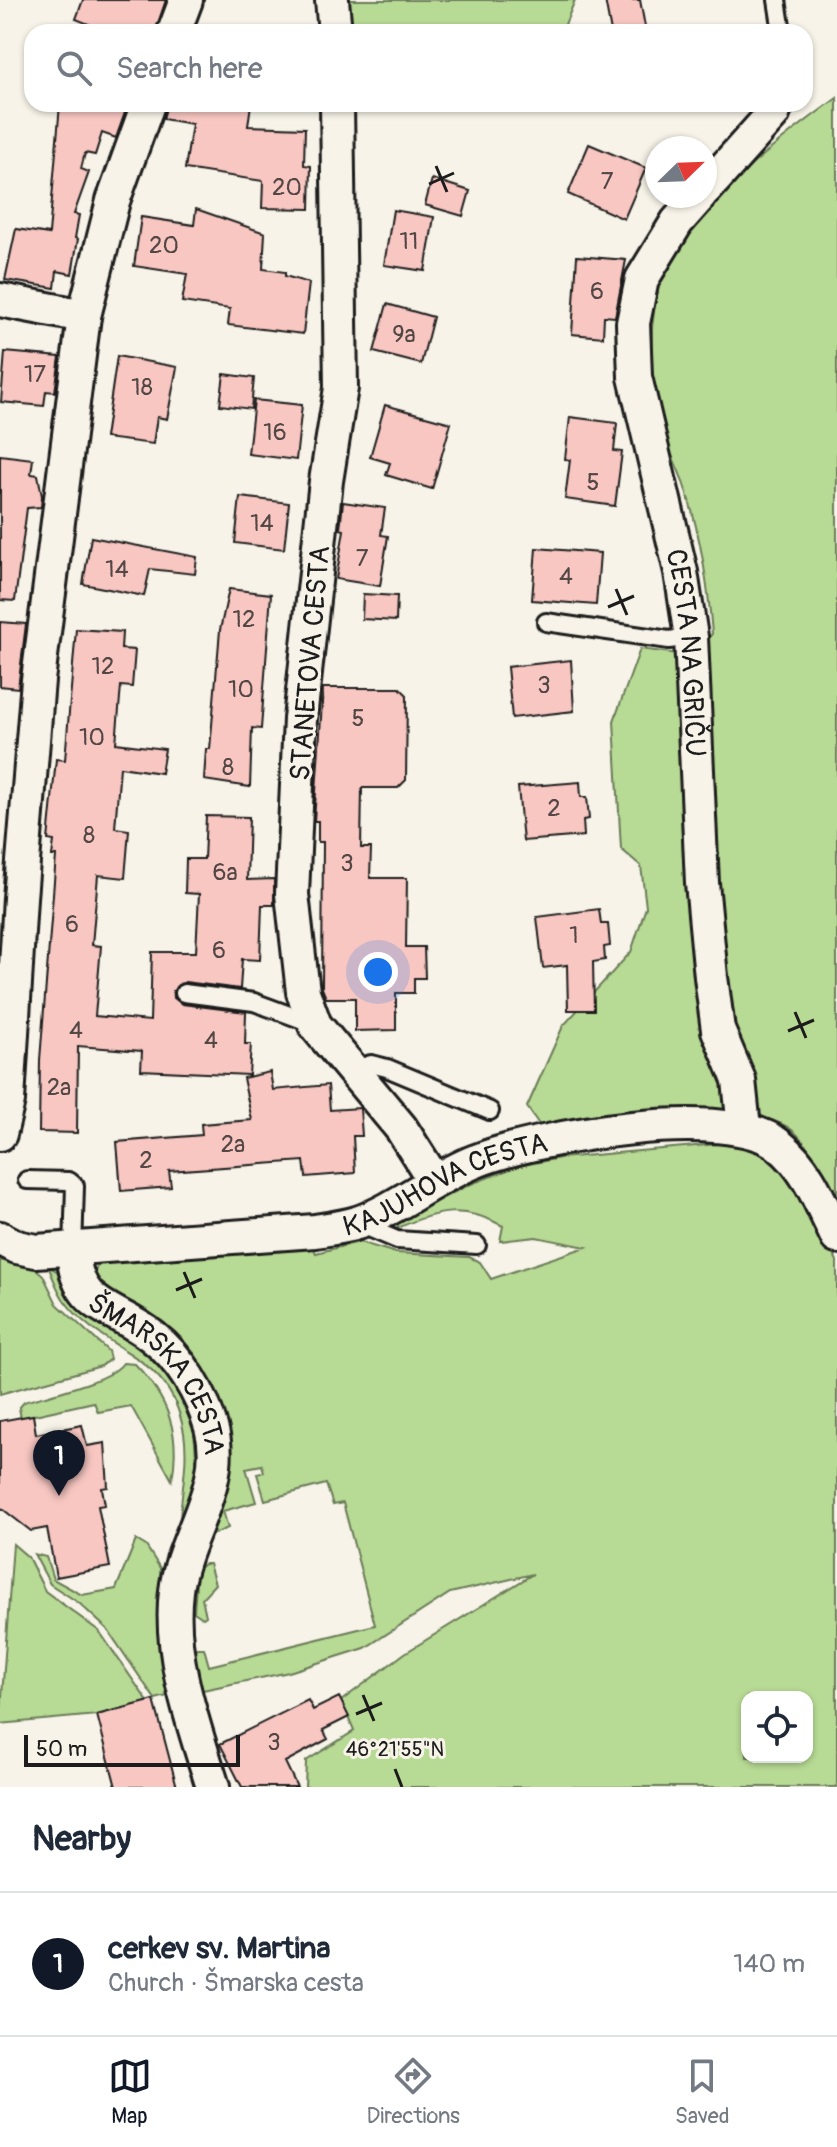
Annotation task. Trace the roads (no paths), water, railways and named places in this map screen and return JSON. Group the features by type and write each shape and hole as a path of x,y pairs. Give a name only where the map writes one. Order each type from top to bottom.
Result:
{"street":[{"path":"177,24 186,0"},
{"path":"332,0 334,24"},
{"path":"0,1134 8,1101 20,898 38,680 84,316 113,201 145,112"},
{"name":"STANETOVA CESTA","path":"337,112 341,388 326,481 300,719 292,894 303,992 315,1025 401,1128 434,1180"},
{"path":"717,177 774,112"},
{"name":"CESTA NA GRIČU","path":"689,208 677,222 642,279 633,323 635,377 681,572 691,637 702,883 711,977 718,1030 739,1080 744,1128"},
{"path":"0,300 84,316"},
{"name":"KAJUHOVA CESTA","path":"0,1238 17,1247 36,1251 258,1238 357,1223 477,1160 547,1140 616,1131 744,1128 777,1142 801,1165 837,1237"},
{"name":"ŠMARSKA CESTA","path":"73,1250 80,1288 98,1305 152,1336 186,1371 212,1429 213,1479 175,1591 180,1672 213,1787"}],"lane":[{"path":"777,0 781,24"},
{"path":"546,622 669,640 691,637"},
{"path":"184,993 254,1002 315,1025"},
{"path":"353,1070 371,1064 387,1068 490,1111"},
{"path":"27,1180 69,1181 75,1186 73,1250"},
{"path":"357,1223 397,1240 477,1245"}],"place":[{"name":"cerkev sv. Martina","path":"59,1496"}]}
